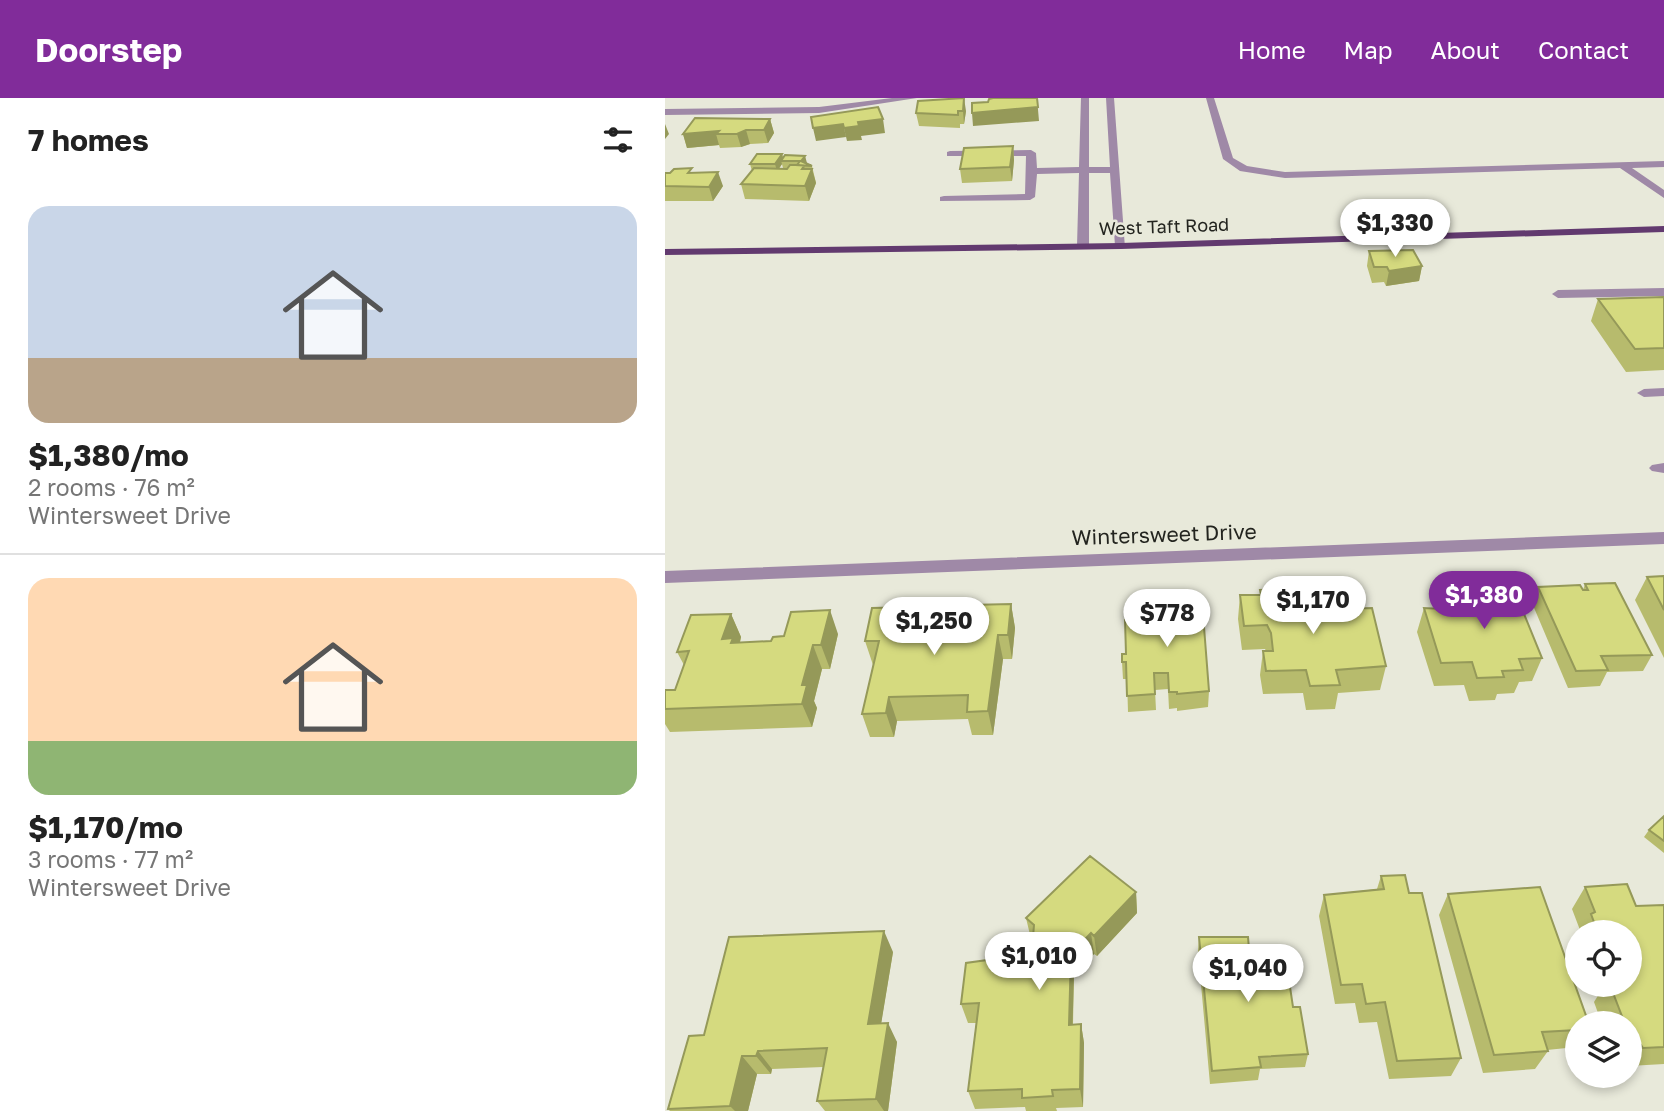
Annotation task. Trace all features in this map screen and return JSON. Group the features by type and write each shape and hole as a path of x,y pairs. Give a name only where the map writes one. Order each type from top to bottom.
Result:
{"main road":[{"name":"West Taft Road","path":"665,252 1121,246 1664,229"}],"street":[{"path":"665,112 819,110 913,98"},
{"path":"1083,246 1085,98"},
{"path":"1110,98 1121,246"},
{"path":"1210,98 1228,159 1244,169 1285,175 1664,164"},
{"path":"944,199 1030,197 1031,153 950,153"},
{"path":"1623,166 1664,195"},
{"path":"1032,171 1116,170"},
{"path":"1558,294 1664,292"},
{"path":"1644,393 1664,392"},
{"name":"Wintersweet Drive","path":"665,577 1664,538"}],"building":[{"path":"964,98 963,111 958,111 958,115 916,113 918,101"},
{"path":"993,98 1037,98 1038,107 972,113 972,103 988,102"},
{"path":"878,107 883,119 858,122 859,126 844,128 843,124 813,128 811,117"},
{"path":"695,118 770,119 764,130 746,130 737,134 716,134 719,131 683,134"},
{"path":"1013,146 1010,167 960,169 964,148"},
{"path":"757,154 782,154 775,164 750,164"},
{"path":"785,155 805,156 801,161 812,166 797,165 800,161 781,161"},
{"path":"790,165 812,169 805,186 741,184 754,168 787,169"},
{"path":"692,168 688,173 718,172 709,187 665,186 665,173 674,169"},
{"path":"1413,250 1422,266 1389,271 1387,267 1374,267 1369,251"},
{"path":"1664,297 1664,348 1635,349 1598,299"},
{"path":"1664,576 1664,610 1647,577"},
{"path":"1493,583 1495,587 1513,587 1542,658 1519,659 1523,670 1502,671 1504,677 1477,678 1472,662 1441,663 1424,608 1463,610 1455,585"},
{"path":"1615,583 1652,655 1601,656 1608,670 1576,671 1538,587 1580,585 1583,590 1588,590 1585,584"},
{"path":"1307,588 1312,616 1344,615 1343,609 1372,608 1386,666 1336,670 1340,685 1310,686 1306,670 1266,671 1263,651 1273,651 1271,633 1267,625 1244,626 1240,595 1261,595 1260,590"},
{"path":"1197,599 1200,627 1204,627 1209,691 1177,694 1169,692 1168,673 1154,673 1155,694 1127,696 1126,662 1122,662 1122,654 1126,654 1125,620 1140,619 1140,609 1154,608 1153,600"},
{"path":"1011,604 1008,635 998,635 988,711 967,712 968,695 889,697 886,713 862,714 879,641 865,641 872,608 913,607 909,628 958,629 966,626 969,605"},
{"path":"830,610 821,645 813,645 802,685 807,685 802,704 665,709 665,690 675,690 689,651 677,652 691,615 731,614 722,639 733,638 731,643 771,641 773,637 784,636 791,612"},
{"path":"1664,816 1664,841 1649,830"},
{"path":"1090,856 1136,892 1094,936 1091,933 1071,954 1069,1025 1081,1024 1080,1089 1052,1090 1053,1096 1022,1098 1022,1089 968,1091 979,1003 961,1004 966,963 1016,956 1024,961 1031,961 1034,925 1026,918"},
{"path":"1405,875 1409,893 1422,893 1461,1058 1397,1061 1385,1002 1366,1004 1362,984 1341,985 1324,895 1384,889 1381,876"},
{"path":"1627,884 1636,906 1664,905 1664,1047 1643,1048 1642,1011 1620,1011 1615,997 1642,997 1642,920 1593,920 1591,914 1595,912 1585,887"},
{"path":"1540,887 1565,957 1565,997 1579,997 1584,1011 1565,1011 1565,1031 1542,1032 1548,1051 1494,1055 1448,894"},
{"path":"884,931 868,1024 888,1023 876,1099 817,1101 827,1048 758,1051 756,1056 742,1056 730,1106 668,1109 689,1036 704,1035 729,937"},
{"path":"1199,937 1248,937 1249,949 1284,947 1293,1007 1300,1007 1308,1054 1259,1057 1261,1067 1212,1071"}]}
